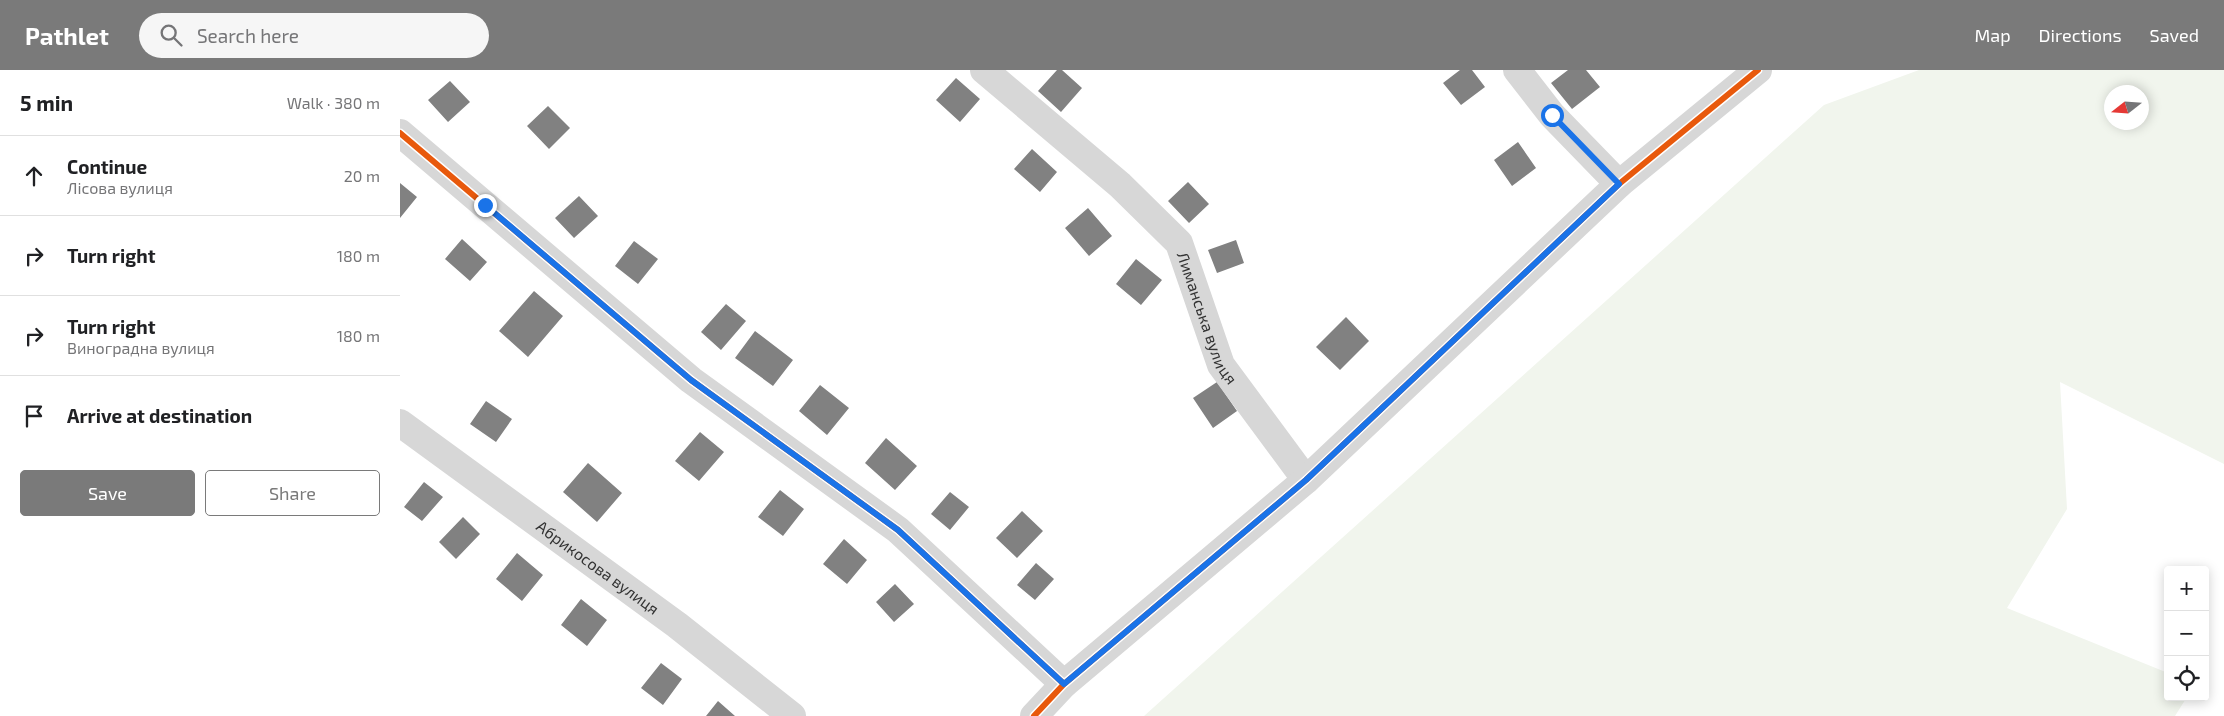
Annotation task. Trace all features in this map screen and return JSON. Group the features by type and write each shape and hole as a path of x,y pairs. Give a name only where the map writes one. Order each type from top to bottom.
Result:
{"street":[{"name":"Лиманська вулиця","path":"984,70 1120,185 1179,243 1222,364 1306,480"},
{"path":"1518,70 1552,115 1619,184"},
{"path":"1034,716 1064,684 1306,480 1619,184 1758,70"},
{"path":"400,133 691,380 898,530 1064,684"},
{"name":"Абрикосова вулиця","path":"400,423 678,626 792,716"}],"shaded area":[{"path":"1919,70 2224,70 2224,464 2060,382 2067,509 2007,608 2164,671 2164,701 2184,701 2175,716 1144,716 1824,105"}],"building":[{"path":"1057,70 1062,70 1082,88 1061,112 1038,91"},
{"path":"1460,70 1472,70 1485,87 1461,105 1443,83"},
{"path":"1568,70 1586,70 1600,87 1572,109 1551,83"},
{"path":"956,78 980,99 960,122 936,100"},
{"path":"450,81 470,102 448,122 428,100"},
{"path":"548,106 570,128 549,149 527,126"},
{"path":"1518,142 1536,168 1512,186 1494,160"},
{"path":"1032,149 1057,172 1040,192 1014,169"},
{"path":"1188,182 1209,204 1189,223 1168,201"},
{"path":"400,183 417,197 400,218"},
{"path":"579,196 598,216 574,238 555,218"},
{"path":"1088,208 1112,236 1089,256 1065,228"},
{"path":"462,239 487,262 470,281 445,259"},
{"path":"1236,240 1244,263 1217,273 1208,250"},
{"path":"634,241 658,259 638,284 615,266"},
{"path":"1136,259 1162,280 1141,305 1116,284"},
{"path":"534,291 563,316 528,357 499,331"},
{"path":"726,304 746,321 721,350 701,332"},
{"path":"1346,317 1369,341 1340,370 1316,347"},
{"path":"755,331 793,360 773,386 735,358"},
{"path":"1217,382 1237,411 1213,428 1193,398"},
{"path":"820,385 849,408 827,435 799,411"},
{"path":"486,401 512,419 496,442 470,424"},
{"path":"700,432 724,452 699,481 675,461"},
{"path":"886,438 917,466 895,490 865,463"},
{"path":"588,463 622,493 597,522 563,492"},
{"path":"424,482 443,497 422,521 404,507"},
{"path":"780,490 804,509 783,536 758,517"},
{"path":"950,492 969,507 950,530 931,514"},
{"path":"1022,511 1043,531 1017,558 996,538"},
{"path":"463,517 480,534 456,559 439,542"},
{"path":"844,539 867,560 847,584 823,564"},
{"path":"517,553 543,575 522,601 496,579"},
{"path":"1036,563 1054,579 1035,600 1017,585"},
{"path":"895,584 914,604 894,622 876,602"},
{"path":"581,599 607,620 587,646 561,625"},
{"path":"661,663 682,679 663,705 641,688"},
{"path":"718,701 735,716 706,716"}],"cycle path":[{"path":"1034,716 1064,684 1306,480 1619,184 1758,70"},
{"path":"400,133 691,380 898,530 1064,684"}],"route":[{"path":"485,205 691,380 898,530 1064,684 1306,480 1619,184 1552,115"}]}
